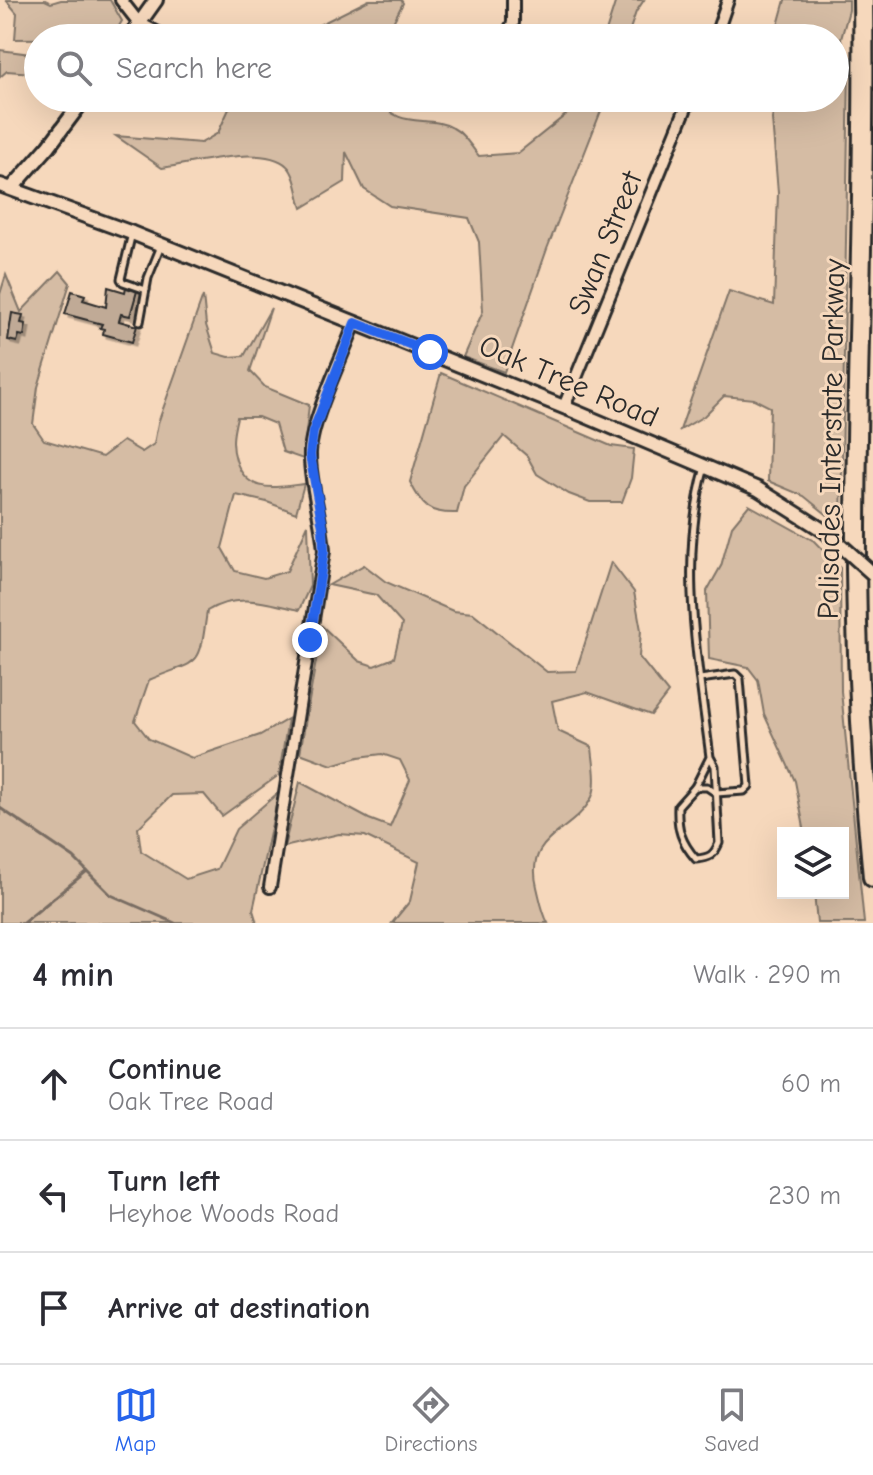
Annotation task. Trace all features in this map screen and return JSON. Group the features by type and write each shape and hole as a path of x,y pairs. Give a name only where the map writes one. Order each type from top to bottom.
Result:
{"highway":[{"name":"Palisades Interstate Parkway","path":"863,0 856,599 862,740 873,877"}],"street":[{"path":"121,0 139,23 156,0"},
{"path":"512,24 513,0"},
{"path":"720,24 728,0"},
{"path":"6,187 49,146 74,112"},
{"name":"Swan Street","path":"564,407 684,112"},
{"name":"Oak Tree Road","path":"6,187 162,245 758,489 826,532 873,574"},
{"path":"270,887 324,551 323,527 310,455 313,432 355,323"}],"lane":[{"path":"132,233 121,279 146,290"},
{"path":"140,322 146,290 162,245"},
{"path":"705,466 695,501 690,558 700,679 710,757 715,766 719,843 715,853 708,858 696,859 685,847 677,827 678,806 695,787 710,757"},
{"path":"695,787 707,787 716,793 744,791 749,786 740,679 735,674 700,679"}],"shaded area":[{"path":"6,0 45,0 51,3 61,0 110,0 122,21 120,24 24,24 24,39 15,39 17,13"},
{"path":"369,0 401,0 403,3 392,24 321,24"},
{"path":"616,0 644,0 632,24 608,24"},
{"path":"785,0 849,0 845,24 778,24"},
{"path":"0,50 24,53 24,72 7,71 0,77"},
{"path":"228,112 391,112 404,118 453,128 479,156 518,153 569,112 601,112 547,249 504,372 463,357 483,311 479,242 469,218 390,206 364,189 346,152 345,182 302,208 293,174 276,160 262,156 228,157 162,168 116,136 201,143 218,133"},
{"path":"773,112 848,112 841,526 804,496 768,481 770,407 754,399 724,396 704,416 680,430 729,291 774,305 778,193"},
{"path":"60,271 70,283 38,387 33,424 44,440 102,457 123,441 142,452 154,444 158,423 203,296 206,325 215,353 229,357 244,356 271,308 250,371 265,387 309,405 303,459 283,452 275,424 258,417 237,417 233,449 247,479 255,484 273,487 304,484 296,513 236,495 222,548 235,571 264,578 287,571 308,525 310,586 299,610 241,600 207,611 199,654 188,665 149,680 135,721 149,739 192,758 260,735 288,719 279,775 222,816 204,794 172,795 138,828 141,851 186,879 217,869 236,829 279,792 253,910 257,923 0,923 0,294 6,275 21,312"},
{"path":"441,373 611,446 634,449 631,478 622,502 590,502 569,494 537,474 527,456 504,436 464,486 457,513 439,512 427,507 410,482"},
{"path":"749,505 814,541 840,568 841,691 864,923 817,923 815,899 849,899 849,827 804,827 795,781 764,714 758,680 748,667 709,659 707,591 721,566 732,526"},
{"path":"611,562 634,592 641,630 639,657 668,693 651,715 587,692 552,701 558,731 592,747 595,779 594,792 584,810 552,836 537,856 537,887 548,923 392,923 410,901 419,862 365,836 339,834 284,847 300,782 390,827 410,780 400,760 382,754 332,765 300,753 322,626 359,661 374,666 394,658 402,624 376,595 329,585 364,565 386,582 453,611 473,613 547,672 576,671"}],"building":[{"path":"108,287 125,292 126,287 137,291 130,316 121,314 119,321 137,326 132,342 103,334 102,324 65,314 72,291 85,295 83,300 106,307"},
{"path":"12,313 23,315 21,323 26,324 24,336 19,335 17,342 8,340"}],"waterway":[{"path":"0,808 74,858 111,895 175,923"},
{"path":"23,923 87,871"}],"route":[{"path":"310,640 324,551 323,527 310,455 313,432 355,323 430,352"}]}
